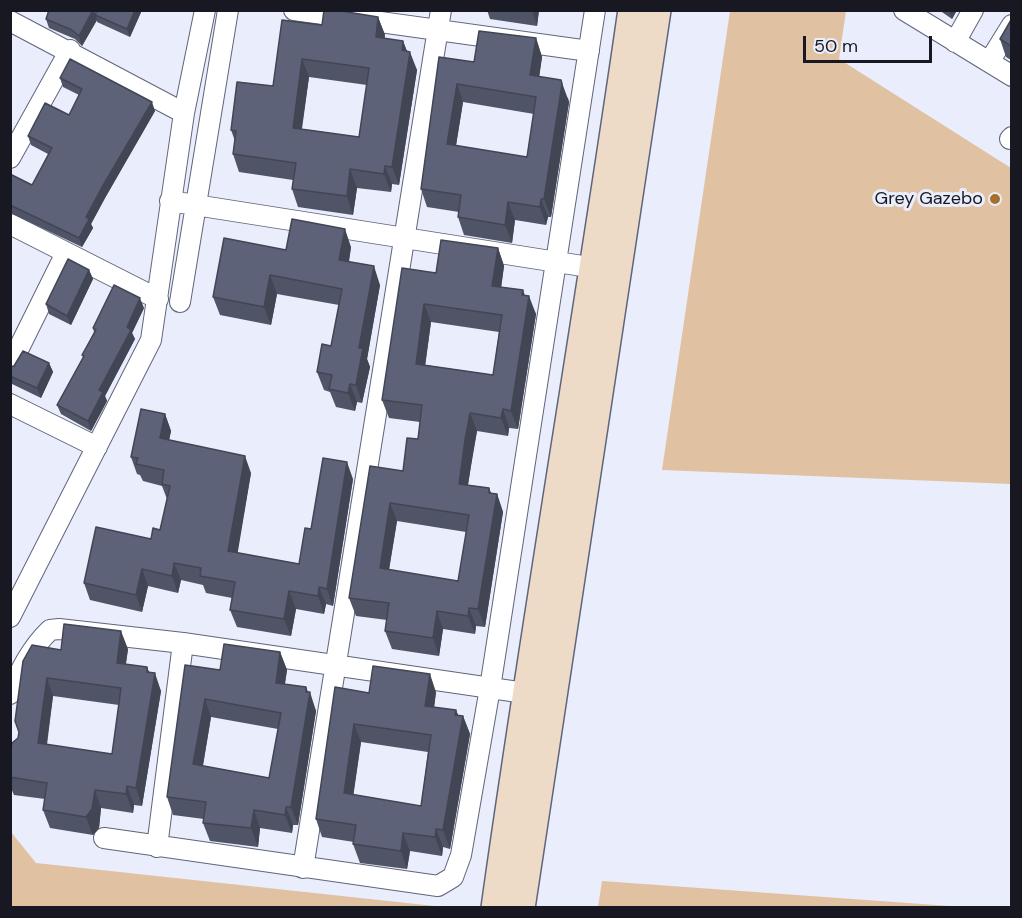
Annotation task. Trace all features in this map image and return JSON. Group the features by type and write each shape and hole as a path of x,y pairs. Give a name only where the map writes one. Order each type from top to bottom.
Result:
{"street":[{"path":"180,302 228,10"},
{"path":"294,10 589,51"},
{"path":"303,868 441,10"},
{"path":"104,838 157,848 438,886 453,878 461,855 490,688 595,10"},
{"path":"521,908 592,352 595,268 632,10"},
{"path":"495,908 525,693 657,10"},
{"path":"904,10 1011,76"},
{"path":"955,42 973,10"},
{"path":"10,617 151,340 170,201 202,11"},
{"path":"10,21 70,50 184,113"},
{"path":"989,62 1011,25"},
{"path":"10,159 70,50"},
{"path":"170,201 595,268"},
{"path":"10,224 158,299"},
{"path":"10,366 66,253"},
{"path":"10,404 97,447"},
{"path":"10,694 27,658 50,630 183,643 525,693"},
{"path":"157,848 183,643"}],"shaded area":[{"path":"730,11 846,11 839,59 1011,168 1011,484 662,470"},
{"path":"11,832 36,863 444,907 11,907"},
{"path":"602,881 964,907 598,907"}],"building":[{"path":"49,10 93,10 79,36 72,30 46,19"},
{"path":"97,10 135,10 127,29 95,15"},
{"path":"324,10 378,17 376,37 403,41 402,50 410,52 392,167 385,166 384,174 350,169 347,196 292,189 296,163 233,154 236,131 231,130 237,82 273,86 282,20 322,25","holes":["302,59 369,68 359,137 293,128"]},
{"path":"1011,20 1011,46 1000,39"},
{"path":"479,31 536,38 530,75 561,80 562,84 544,199 541,199 540,207 508,202 505,225 458,217 461,195 421,189 439,57 474,62","holes":["457,84 536,97 527,157 447,144"]},
{"path":"70,59 152,102 101,189 86,217 89,219 79,238 10,205 10,174 32,185 52,148 28,136 45,103 69,115 82,89 60,78"},
{"path":"292,219 345,229 339,260 374,266 359,348 363,348 356,385 350,384 348,393 329,389 332,375 317,372 322,344 331,346 342,289 270,275 264,307 213,297 224,238 286,250"},
{"path":"441,240 498,248 492,286 523,290 522,295 529,296 511,411 503,409 501,418 470,413 465,440 459,484 489,488 489,493 497,494 478,609 469,608 468,616 437,611 433,638 385,631 389,603 349,598 370,466 403,471 407,438 418,439 422,405 382,400 402,268 436,273","holes":["424,304 502,315 493,375 416,364","390,503 469,515 458,581 380,568"]},
{"path":"68,259 89,270 67,316 46,304"},
{"path":"114,285 140,298 127,327 131,330 99,390 103,392 88,421 57,405 84,356 82,355 96,330 93,328"},
{"path":"23,351 49,363 37,388 10,376 10,367 14,366"},
{"path":"141,409 165,414 160,438 245,456 228,551 299,564 305,528 311,529 323,458 347,462 327,589 319,587 318,596 289,591 284,619 230,610 235,582 200,576 201,568 174,563 172,576 142,569 136,595 84,583 96,527 151,539 153,528 160,530 170,486 162,484 164,470 136,464 138,458 131,457"},
{"path":"64,624 121,631 117,663 147,667 147,672 155,673 136,788 127,786 126,794 95,790 92,809 86,817 43,810 47,783 10,777 10,752 12,743 18,738 19,732 15,721 23,661 32,645 61,650","holes":["47,678 121,688 112,754 38,743"]},
{"path":"224,644 280,652 276,683 306,687 306,692 310,692 291,807 286,807 285,815 254,810 251,828 203,823 206,802 167,797 185,665 220,670","holes":["205,699 281,713 269,778 193,764"]},
{"path":"373,666 430,674 425,706 456,710 455,715 463,716 443,830 436,829 435,837 403,833 401,851 353,844 356,825 316,819 335,687 369,693","holes":["354,724 431,735 421,806 344,793"]}],"place":[{"name":"Grey Gazebo","path":"995,199"}]}
